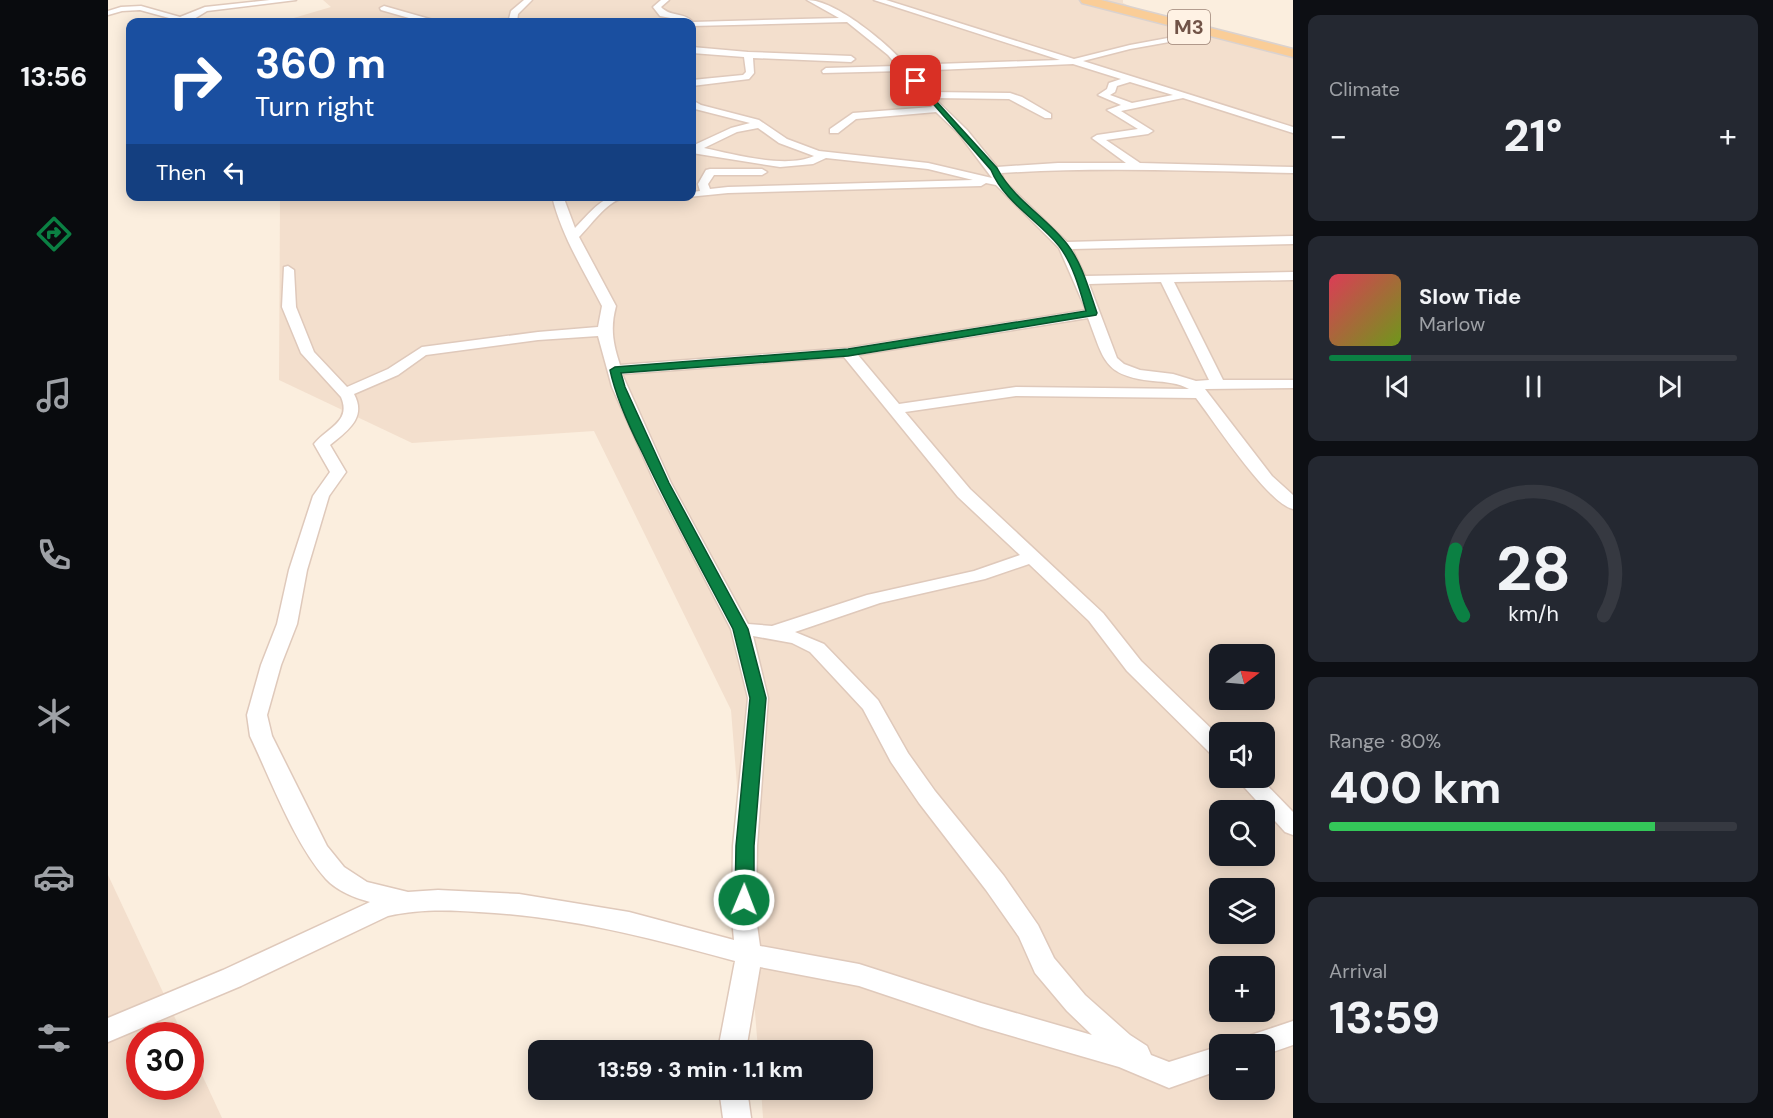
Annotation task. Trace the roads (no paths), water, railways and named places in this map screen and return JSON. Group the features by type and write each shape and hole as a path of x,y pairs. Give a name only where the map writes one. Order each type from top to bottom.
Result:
{"main road":[{"name":"M3","path":"1086,0 1108,3 1293,53"}],"street":[{"path":"186,18 205,9 292,0"},
{"path":"513,18 514,13 528,0"},
{"path":"665,0 657,7 663,14 681,18"},
{"path":"811,0 869,34 901,64 994,170 997,183"},
{"path":"878,0 1293,130"},
{"path":"108,13 121,9 141,8 171,18"},
{"path":"384,8 417,18"},
{"path":"696,26 848,20"},
{"path":"826,71 901,64 1073,61 1130,47 1211,32"},
{"path":"696,50 901,64"},
{"path":"696,83 746,77 750,73 748,55"},
{"path":"1130,79 1112,85 1112,90 1103,95 1130,106"},
{"path":"928,95 1010,96 1048,116"},
{"path":"1138,166 1097,138 1147,133 1146,130 1112,110 1184,96"},
{"path":"696,106 745,117 761,124 783,141 824,155 928,166 997,183 1064,246 1081,280 1111,360 1118,368 1130,373 1177,379 1197,389 1266,479 1293,504"},
{"path":"834,130 844,125 853,116 939,109"},
{"path":"696,148 734,130 761,124"},
{"path":"696,150 740,159 788,164 816,160 824,155"},
{"path":"994,170 1058,166 1138,166 1293,171"},
{"path":"706,193 703,184 707,173 715,171 777,173 799,182 803,188"},
{"path":"696,194 722,190 997,183"},
{"path":"558,201 573,236 609,306 605,331 606,344 626,402 663,483 741,629 758,698 745,846 744,918 749,954 734,1040"},
{"path":"573,236 599,209 611,201"},
{"path":"1064,246 1293,240"},
{"path":"288,270 289,307 308,353 345,393 352,405 351,416 345,425 322,444 337,466 338,472 321,496 298,570 287,624 271,665 257,715 261,736 319,852 336,874 361,890 410,901"},
{"path":"1081,280 1293,276"},
{"path":"1166,279 1218,384"},
{"path":"615,370 848,352 1092,313"},
{"path":"345,393 393,372 422,351 538,336 605,331"},
{"path":"848,352 964,493 1096,617 1134,666 1209,739"},
{"path":"893,409 984,395 1034,391 1082,390 1140,395 1197,389 1218,384 1293,384"},
{"path":"772,632 817,620 887,596 994,572 1031,557"},
{"path":"741,629 772,632 799,639 817,648 871,705 899,758 995,883 1029,932 1044,965 1076,1003 1120,1044 1169,1075"},
{"path":"1257,788 1293,826"},
{"path":"108,1030 232,978 383,907 410,901 438,900 519,904 629,922 749,954 859,975 981,1015 1122,1056 1169,1075 1209,1062"},
{"path":"1275,1039 1293,1033"},
{"path":"735,1100 737,1118"}]}
